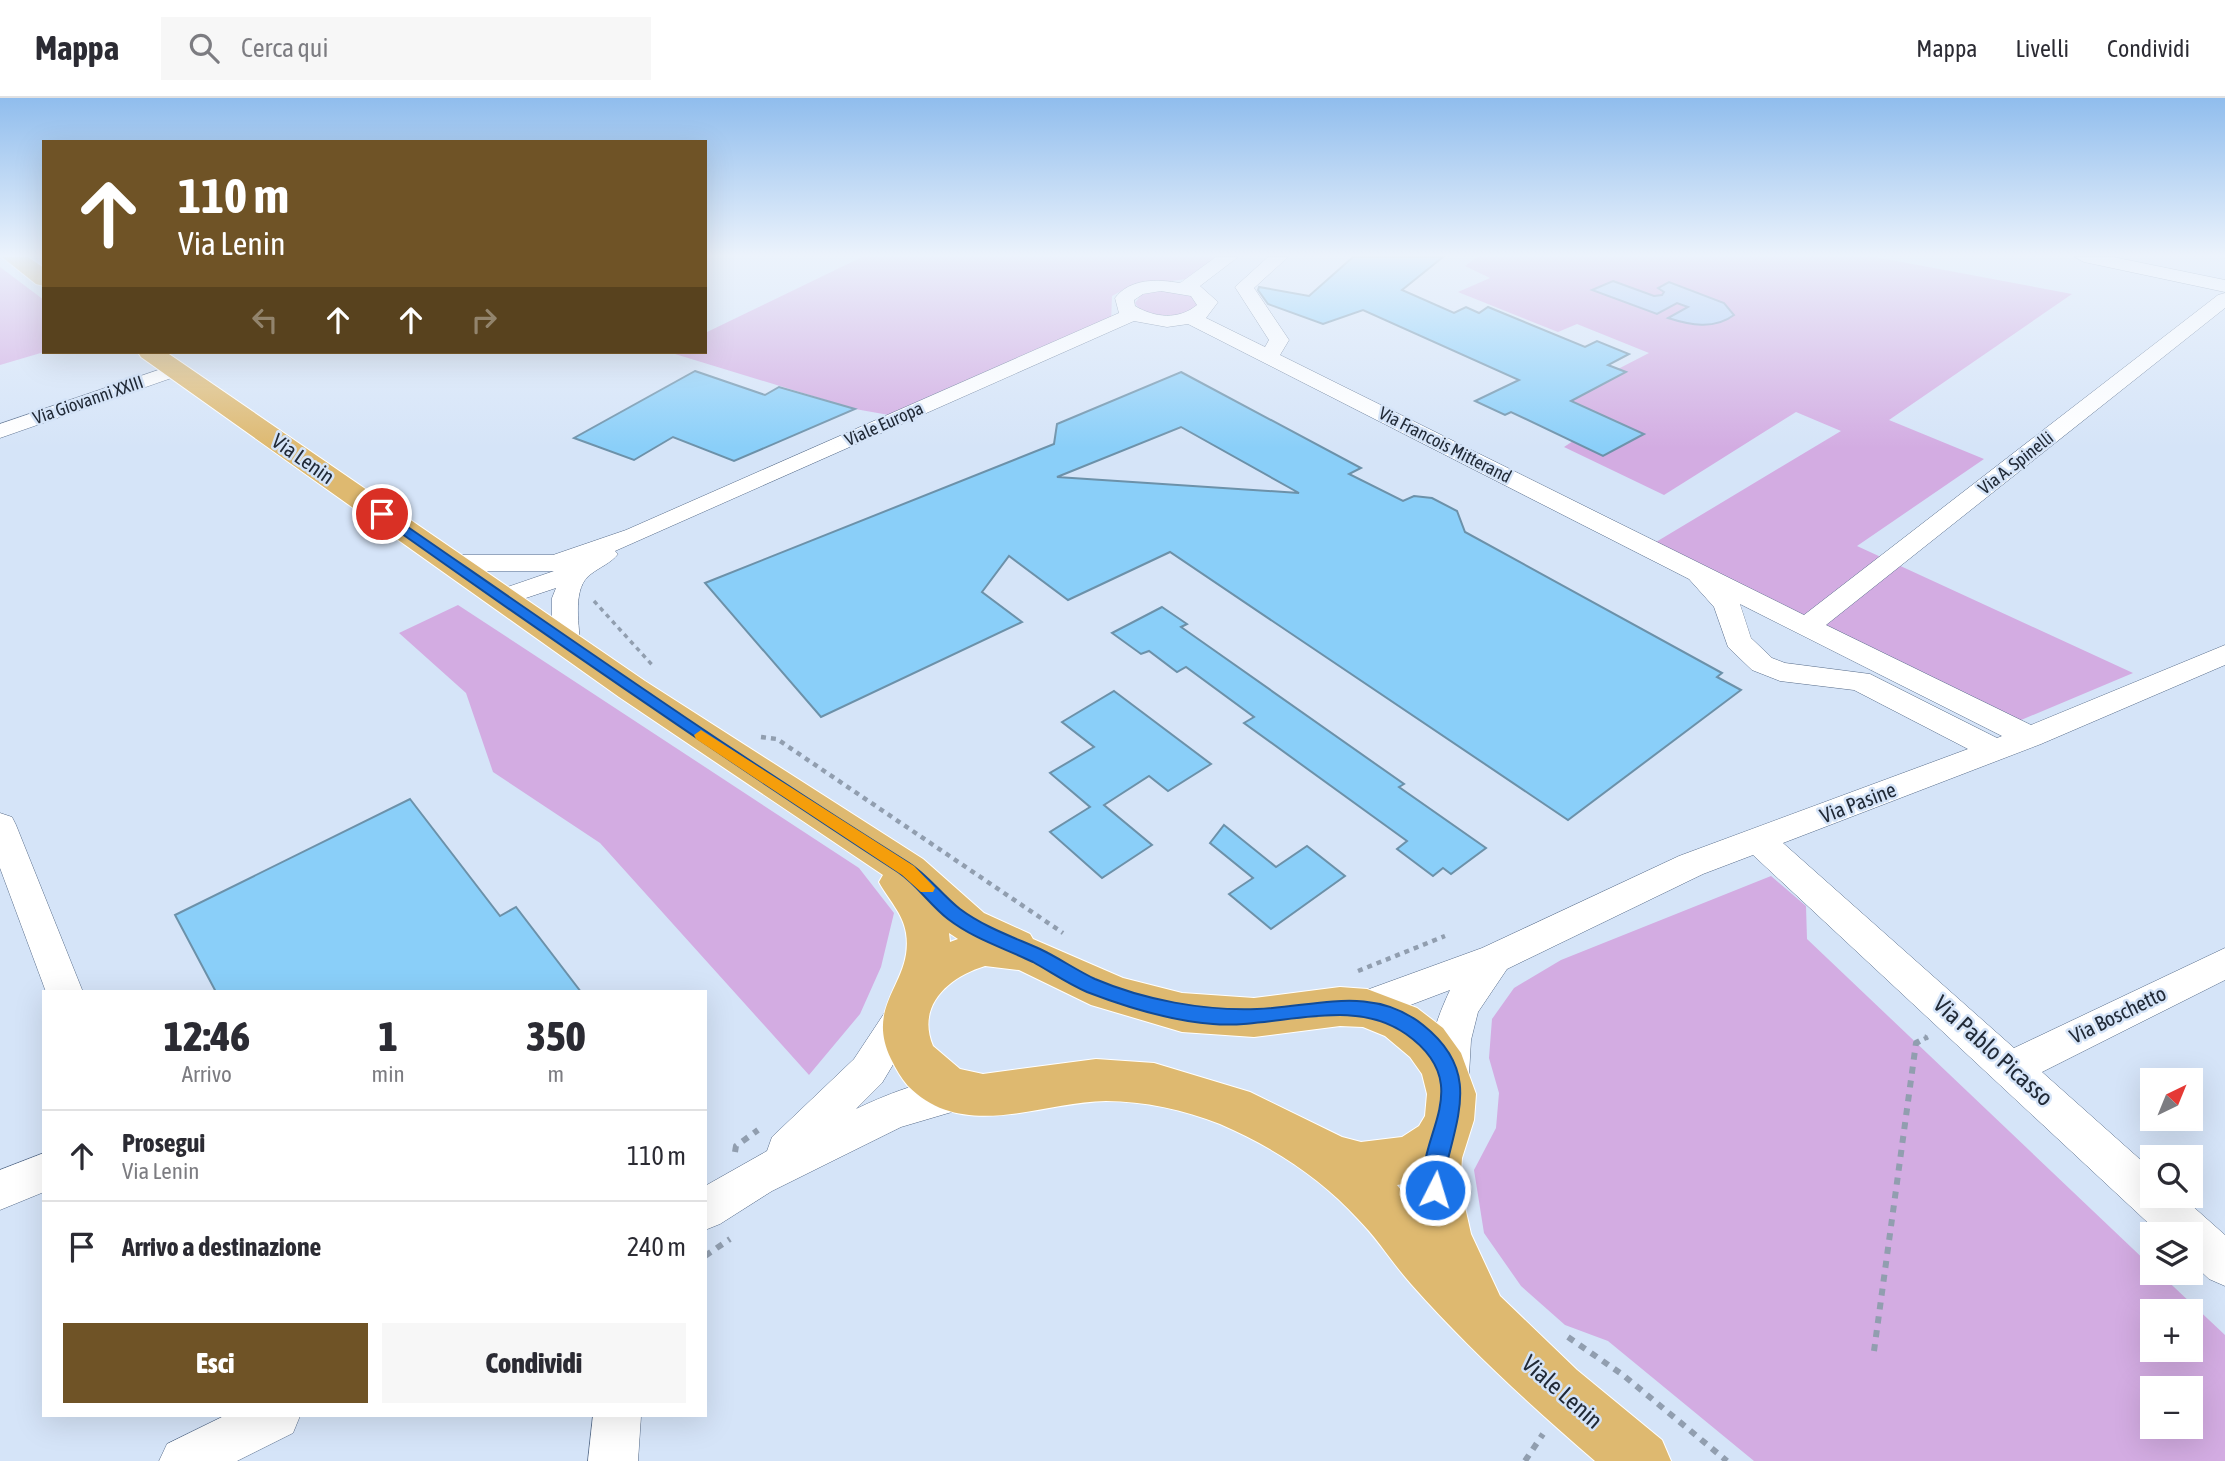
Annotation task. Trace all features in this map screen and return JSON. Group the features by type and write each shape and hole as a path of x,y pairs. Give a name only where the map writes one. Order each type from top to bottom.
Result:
{"main road":[{"name":"Via Lenin","path":"163,361 566,643 838,827 908,870 969,925 1054,947"},
{"name":"Via Lenin","path":"838,827 901,883 925,919 930,952 926,972 911,1000"},
{"path":"1446,1126 1430,1147 1406,1161 1376,1166 1344,1162 1227,1104 1148,1083 1110,1080 987,1095 965,1092 932,1078 914,1059 905,1036 911,1000 934,969 958,956 985,948 1054,947 1091,985 1122,998 1210,1016 1258,1017 1335,1007 1358,989 1390,1015 1416,1030 1436,1050 1449,1075 1452,1101 1446,1126 1435,1171 1440,1213 1449,1243 1485,1319"},
{"name":"Viale Lenin","path":"1314,1148 1376,1200 1430,1265 1557,1390 1642,1461"}],"street":[{"name":"Viale Europa","path":"502,598 635,535 1118,321"},
{"name":"Via Francois Mitterand","path":"1196,321 2030,737"},
{"path":"1266,321 1279,340 1272,351 1266,354"},
{"name":"Via A. Spinelli","path":"1794,621 2196,321"},
{"name":"Via Giovanni XXIII","path":"0,431 163,361"},
{"path":"451,563 566,568 566,643"},
{"name":"Via Francois Mitterand","path":"1698,573 1717,592 1728,610 1738,641 1762,664 1780,672 1860,681 1995,750"},
{"path":"1728,610 1754,608 1794,621"},
{"name":"Via Pasine","path":"1358,989 1495,958 1691,864 1759,841 2030,737 2225,654"},
{"path":"1903,701 1934,706 1939,700 1935,690"},
{"path":"0,825 64,990"},
{"name":"Via Pablo Picasso","path":"1759,841 2225,1264"},
{"path":"1449,1075 1452,1028 1459,1006 1495,958"},
{"name":"Via Boschetto","path":"2011,1068 2225,963"},
{"path":"757,1177 849,1093 885,1047 911,1000"},
{"path":"707,1209 757,1177 893,1111 965,1092"},
{"path":"0,1190 42,1173"},
{"path":"184,1461 228,1427 272,1417"},
{"path":"613,1461 617,1417"}],"path":[{"path":"592,597 654,666 664,673"},
{"path":"750,729 761,736 777,739 1054,947"},
{"path":"1358,989 1384,963 1445,936"},
{"path":"1874,1351 1916,1043 1961,1022"},
{"path":"1562,1332 1623,1375 1727,1461"}],"shaded area":[{"path":"0,321 42,321 42,353 0,365"},
{"path":"731,321 1111,321 1111,323 889,415 855,409 675,354 707,354 707,332"},
{"path":"1530,321 2033,321 1889,420 1984,459 1857,546 2133,673 2014,723 1651,545 1841,431 1796,412 1664,495 1564,447 1573,441 1643,434 1571,401 1625,373 1618,369 1649,353 1577,324 1558,332"},
{"path":"458,605 859,868 894,913 881,967 860,1014 809,1075 600,843 493,772 466,693 399,633"},
{"path":"1771,876 1806,906 1807,939 2140,1256 2140,1285 2172,1285 2187,1299 2140,1299 2140,1362 2203,1362 2203,1314 2225,1335 2225,1461 1754,1461 1608,1341 1565,1325 1521,1286 1484,1233 1474,1170 1496,1128 1499,1093 1489,1058 1492,1019 1514,988 1561,960"}],"water":[{"path":"1677,321 1724,321 1702,325"}],"building":[{"path":"1314,321 1333,321 1323,324"},
{"path":"1387,321 1521,321 1585,347 1597,341 1629,354 1608,365 1626,372 1571,401 1644,434 1603,456 1511,412 1505,415 1475,401 1519,380"},
{"path":"695,371 765,395 779,387 855,409 734,461 673,437 634,460 574,438"},
{"path":"1181,372 1361,468 1349,474 1403,501 1414,496 1432,498 1457,511 1465,532 1722,673 1717,677 1741,690 1568,820 1170,552 1068,600 1009,556 982,592 1022,622 821,717 705,583 1054,444 1057,424","holes":["1181,427 1299,493 1057,477"]},
{"path":"1162,607 1187,624 1181,627 1404,784 1399,787 1486,848 1451,874 1443,868 1433,876 1397,849 1407,841 1244,723 1254,717 1186,667 1177,672 1149,651 1141,654 1112,633"},
{"path":"1114,691 1211,764 1168,791 1149,776 1104,805 1152,845 1102,878 1050,832 1090,807 1050,773 1094,747 1062,722"},
{"path":"410,799 500,916 516,907 579,990 215,990 175,915"},
{"path":"1224,825 1276,867 1307,846 1345,876 1271,929 1229,894 1253,878 1210,843"}],"slow traffic":[{"path":"701,735 838,827 908,870 927,888"}],"route":[{"path":"382,514 632,689 838,827 908,870 954,914 987,934 1037,956 1091,985 1122,998 1163,1008 1210,1016 1258,1017 1335,1007 1363,1007 1390,1015 1416,1030 1436,1050 1449,1075 1452,1101 1435,1171 1435,1190"}]}
